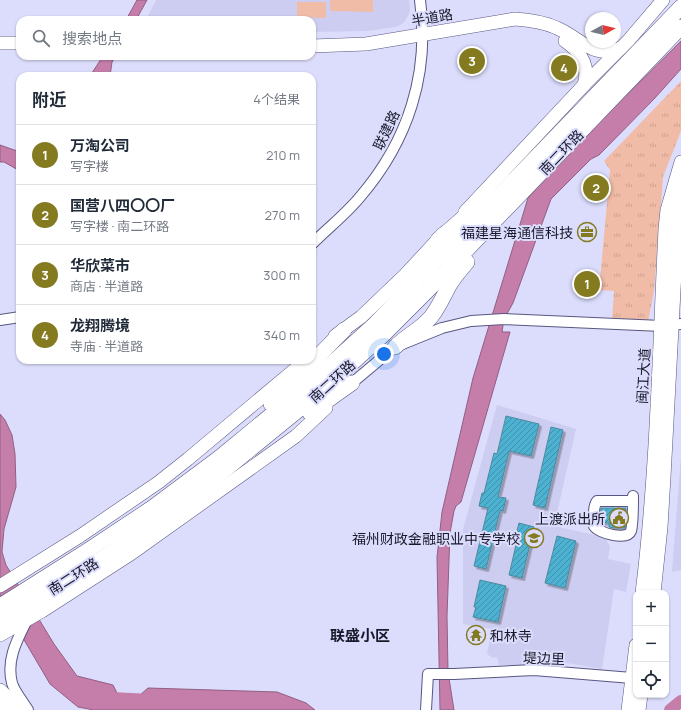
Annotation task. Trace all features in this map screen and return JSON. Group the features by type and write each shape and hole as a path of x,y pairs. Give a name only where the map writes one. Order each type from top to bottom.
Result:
{"highway":[{"name":"南二环路","path":"0,606 160,519 222,464 318,394 383,335 528,175 622,67 681,6"},
{"name":"南二环路","path":"528,175 681,27"},
{"path":"438,240 490,194 528,175"},
{"path":"395,347 432,316 456,274 497,228 528,175"},
{"path":"316,361 344,330"},
{"path":"222,464 313,364"},
{"path":"222,464 287,429 352,383"},
{"name":"南二环路","path":"0,621 90,558"}],"main road":[{"path":"316,353 361,317 405,275 621,48 663,0"},
{"name":"半道路","path":"316,53 361,52 509,20 527,20 556,27 585,45"},
{"name":"半道路","path":"316,46 366,44 422,39 509,28 540,30 560,38 578,51 586,68 584,86"},
{"path":"0,36 16,36"},
{"path":"0,44 16,43"},
{"name":"半道路","path":"589,48 600,51 608,51 621,48"},
{"name":"闽江大道","path":"642,590 672,325 666,223 681,162"},
{"name":"闽江大道","path":"654,590 662,513 679,197 681,187"},
{"path":"0,586 80,536 159,482 302,364"},
{"path":"0,635 42,611 132,553 296,436 352,383"},
{"path":"628,710 634,662"},
{"path":"0,690 21,710"},
{"path":"639,710 641,698"},
{"path":"0,703 8,710"}],"street":[{"name":"联建路","path":"316,240 359,199 384,166 395,148 406,124 413,103 420,64 422,39 420,0"},
{"path":"0,320 16,318"},
{"path":"352,383 395,347 442,328 471,321 504,319 672,325"},
{"path":"631,498 631,530 628,534 622,536 608,533 600,531 594,526 595,504 597,501 631,498 652,497"},
{"path":"27,620 16,642 10,660 12,684 28,710"},
{"name":"堤边里","path":"426,710 428,674 534,670 632,678"}],"shaded area":[{"path":"137,0 147,0 138,16 128,16"},
{"path":"156,0 409,0 410,9 409,14 402,24 396,27 367,31 316,32 316,16 148,16"},
{"path":"681,41 681,69 599,155 591,159 551,199 513,303 504,319 502,332 510,332 461,502 456,506 454,511 450,533 447,616 448,672 454,710 440,710 437,557 442,512 473,378 528,198 567,154"},
{"path":"100,60 113,60 111,72 93,72"},
{"path":"0,145 16,151 16,169 4,162 0,162"},
{"name":"福州财政金融职业中专学校","path":"497,405 576,429 554,526 604,537 610,546 608,559 631,564 626,592 614,589 602,669 537,658 532,665 499,665 497,657 493,658 487,654 492,629 463,624 463,529"},
{"path":"0,414 5,420 12,435 15,454 16,487 4,529 2,552 6,565 54,644 77,676 113,685 122,703 131,703 148,688 277,692 306,703 315,710 94,710 78,707 50,684 0,599"},
{"path":"681,456 681,570 672,572"}],"green space":[{"path":"330,0 373,0 373,12 330,11"},
{"path":"297,2 326,2 326,18 316,18 316,16 297,16"},
{"path":"681,81 681,131 663,177 654,291 648,321 612,320 614,291 599,290 610,170 604,161"}],"building":[{"path":"506,416 539,424 531,456 509,451 498,497 506,498 503,511 500,510 486,569 474,566 488,508 479,506 482,493 484,493 494,453 497,454"},
{"path":"551,427 563,430 545,508 533,505"},
{"path":"601,508 626,508 625,528 609,527 609,523 600,523"},
{"path":"519,523 534,527 522,578 509,575 519,532 517,531"},
{"path":"557,536 576,541 565,588 545,583"},
{"path":"480,580 506,586 498,622 473,617"}],"waterway":[{"path":"103,696 111,698 151,700"},
{"path":"670,710 681,701"}],"place":[{"name":"华欣菜市","path":"472,61"},
{"name":"龙翔腾境","path":"564,68"},
{"name":"国营八四〇〇厂","path":"596,188"},
{"name":"福建星海通信科技","path":"587,232"},
{"name":"万淘公司","path":"587,284"},
{"name":"上渡派出所","path":"619,518"},
{"name":"福州财政金融职业中专学校","path":"534,538"},
{"name":"和林寺","path":"476,635"}],"district":[{"name":"联盛小区","path":"360,635"}]}
